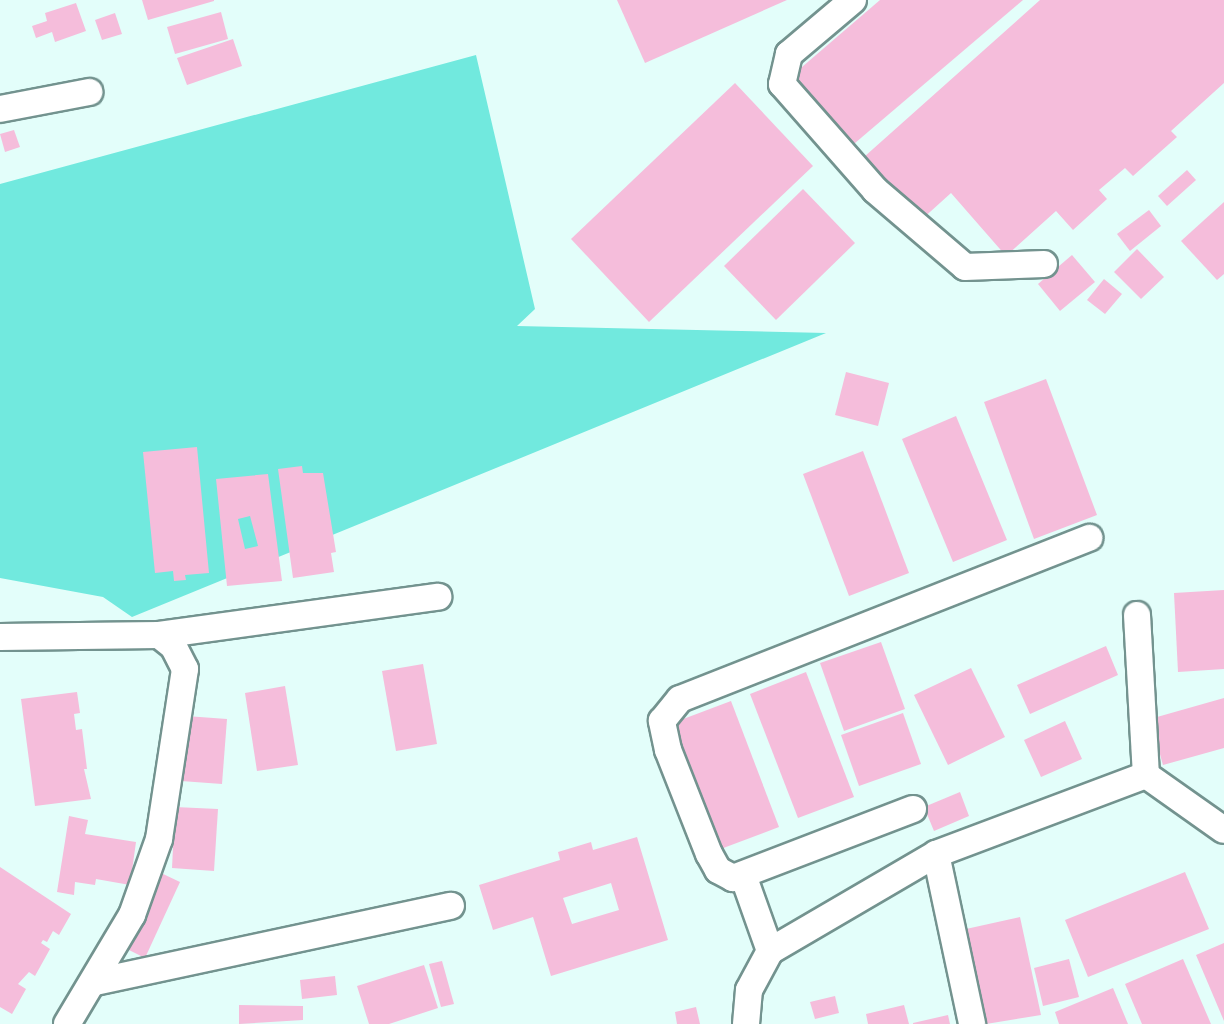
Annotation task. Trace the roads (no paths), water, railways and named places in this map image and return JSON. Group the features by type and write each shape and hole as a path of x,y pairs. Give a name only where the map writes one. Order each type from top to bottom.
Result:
{"street":[{"path":"853,0 789,54 782,84 875,190 965,267 1044,264"},
{"path":"0,109 89,92"},
{"path":"913,809 733,878 725,875 709,854 661,728 671,705 1089,538"},
{"path":"0,637 159,635 438,597"},
{"path":"1137,615 1146,775"},
{"path":"67,1024 95,982 132,915 159,839 185,669 174,647 159,635"},
{"path":"1146,775 1224,830"},
{"path":"746,1024 749,990 770,951 936,854 1146,775"},
{"path":"936,854 972,1024"},
{"path":"743,875 770,951"},
{"path":"95,982 451,906"}]}
